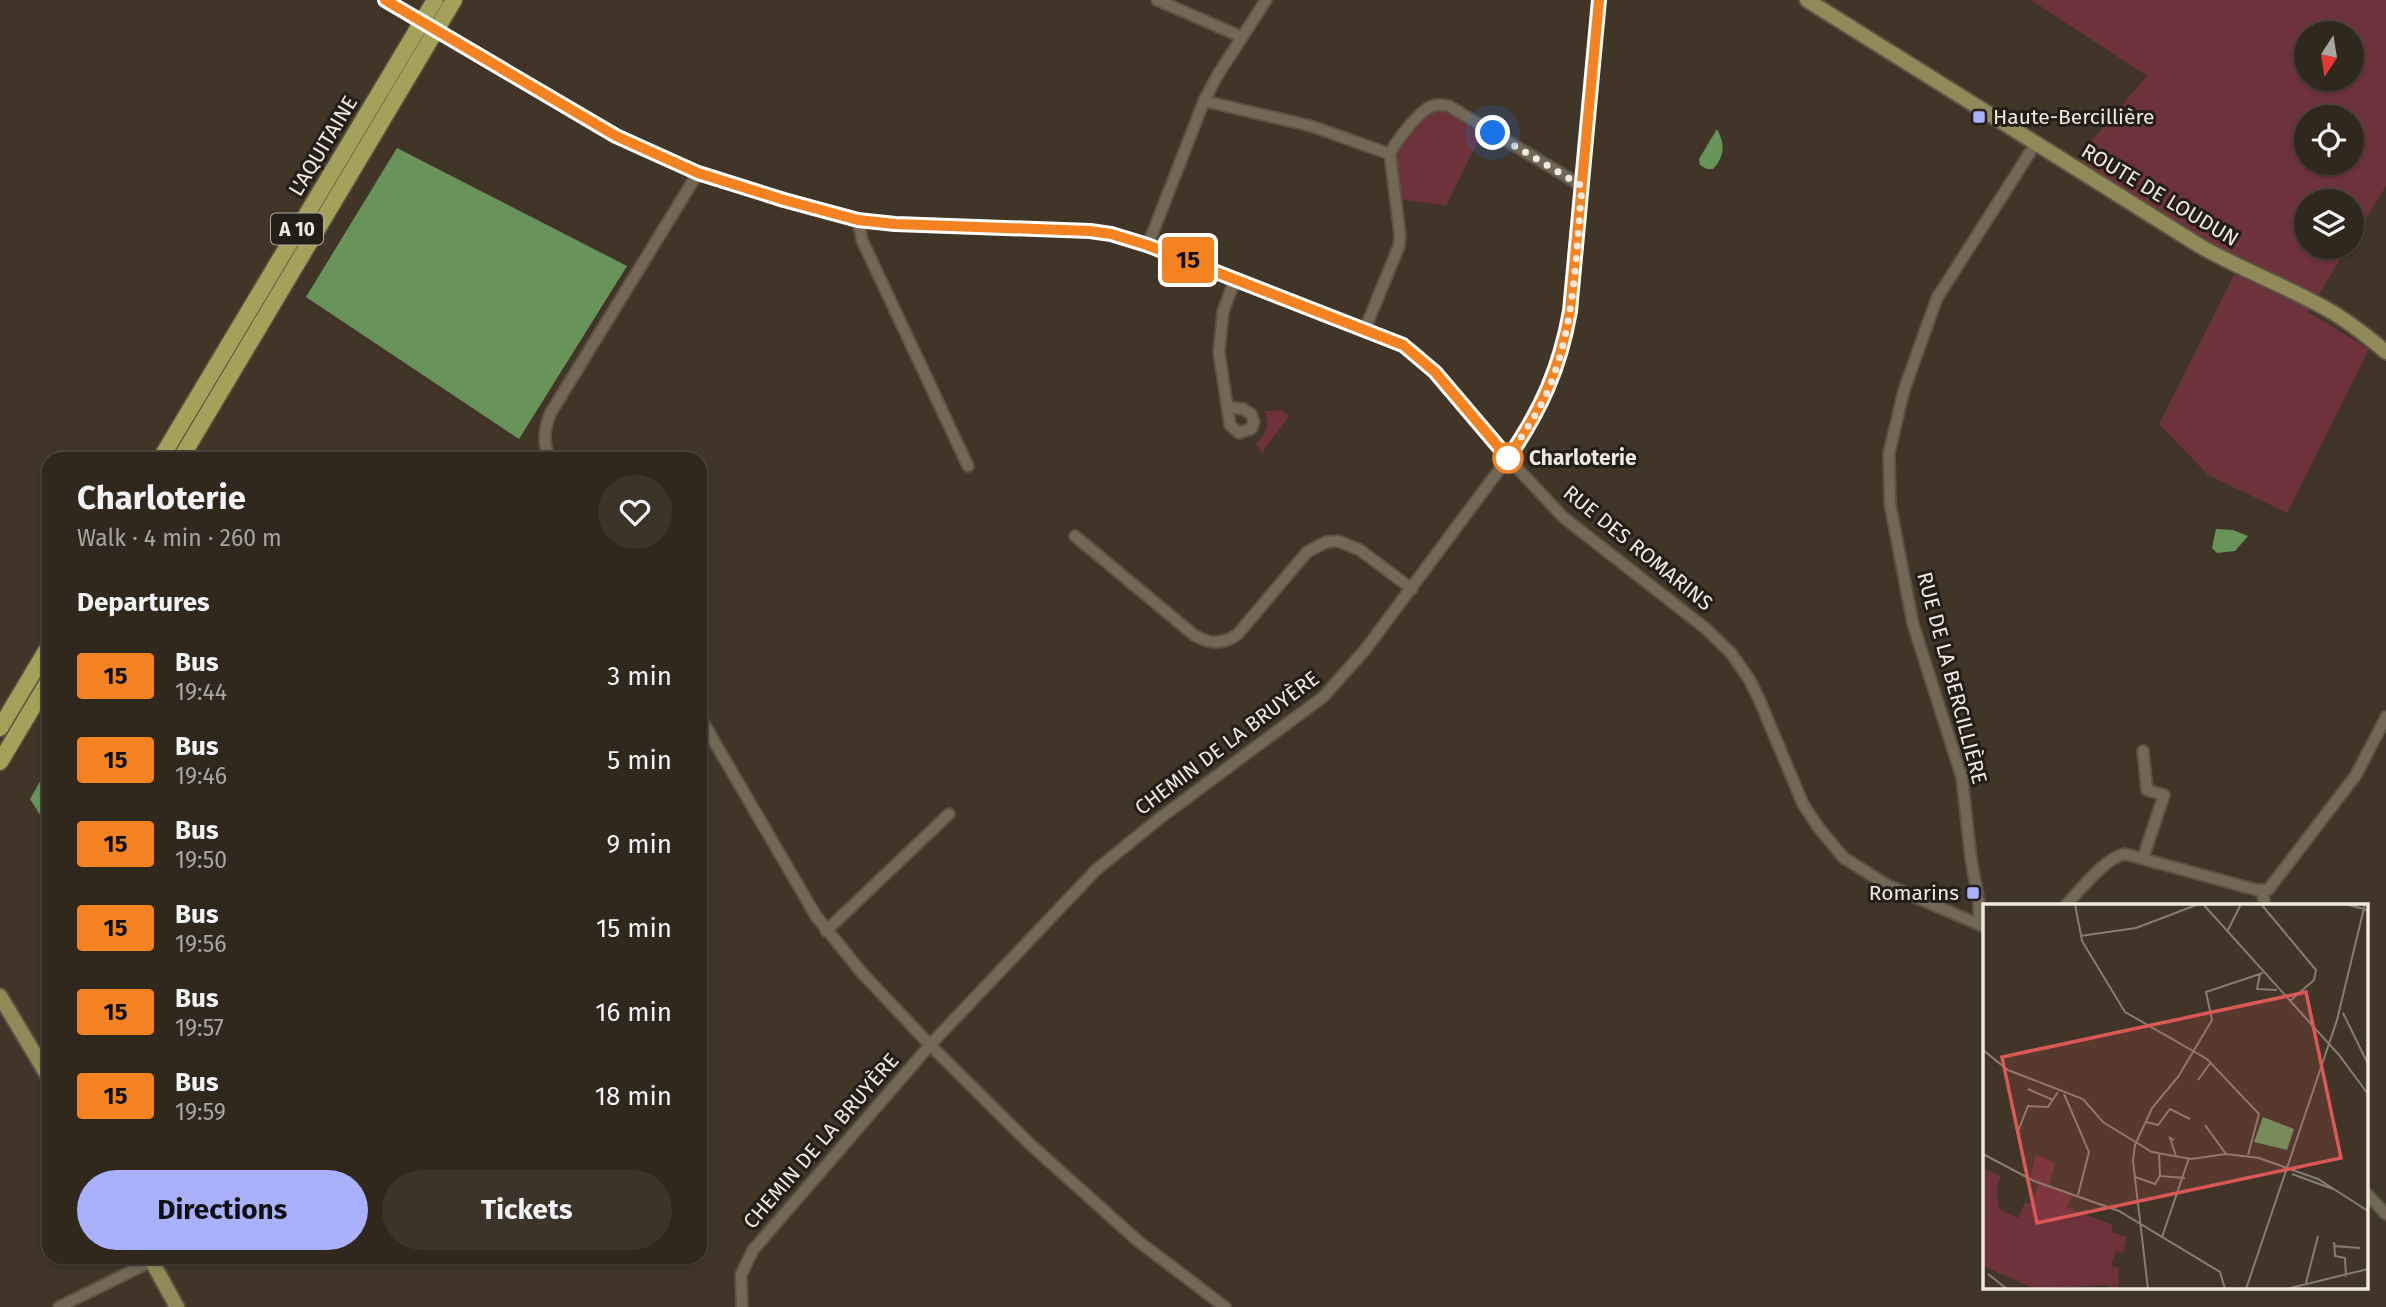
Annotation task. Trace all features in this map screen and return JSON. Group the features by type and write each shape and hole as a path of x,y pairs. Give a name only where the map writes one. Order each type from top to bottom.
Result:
{"highway":[{"name":"L'AQUITAINE","path":"165,452 435,0"},
{"name":"L'AQUITAINE","path":"185,452 454,0"},
{"path":"0,728 42,658"},
{"path":"0,762 42,692"}],"main road":[{"name":"ROUTE DE LOUDUN","path":"1807,0 2225,261 2305,297 2342,318 2386,352"},
{"path":"0,996 42,1066"},
{"path":"153,1264 177,1307"}],"street":[{"name":"RUE DES ROMARINS","path":"386,0 616,136 698,173 858,220 1111,234 1147,245 1403,345 1425,361 1508,458 1574,527 1705,628 1731,653 1759,699 1803,804 1844,858 1887,885 1982,926"},
{"path":"1157,0 1242,37"},
{"path":"1147,245 1204,101 1266,0"},
{"name":"CHEMIN DE LA BRUYÈRE","path":"742,1307 741,1275 753,1250 930,1045 1096,870 1160,818 1323,697 1353,666 1508,458 1543,400 1566,336 1600,0"},
{"path":"1204,101 1311,126 1390,154"},
{"path":"1365,329 1399,246 1390,154 1423,112 1434,105 1449,106 1582,186"},
{"name":"RUE DE LA BERCILLIÈRE","path":"1982,926 1962,778 1910,613 1890,504 1889,453 1904,390 1937,298 2036,143"},
{"path":"548,452 544,438 550,414 698,173"},
{"path":"858,220 862,240 968,466"},
{"path":"1227,407 1220,366 1219,337 1223,313 1235,279"},
{"path":"1075,536 1194,635 1209,642 1224,642 1238,634 1307,552 1326,542 1338,541 1360,550 1412,589"},
{"path":"2068,903 2113,858 2125,853 2262,891 2273,886 2356,775 2386,717"},
{"path":"707,729 806,901 826,931 862,973 1031,1145 1171,1268 1225,1307"},
{"path":"2143,751 2147,790 2164,795 2143,858"},
{"path":"826,931 949,814"},
{"path":"2262,891 2265,904"},
{"path":"2368,1195 2386,1214"},
{"path":"59,1307 141,1264"}],"shaded area":[{"path":"2031,0 2386,0 2386,186 2364,222 2364,189 2294,189 2294,259 2341,259 2308,312 2369,349 2287,513 2208,475 2159,424 2238,267 2077,158 2147,76"},
{"path":"1446,109 1483,131 1446,206 1400,199 1395,164 1398,151 1426,115 1433,110"},
{"path":"1717,129 1722,155 1713,169 1707,169 1700,165 1699,159"},
{"path":"397,148 627,266 519,439 306,297"},
{"path":"1281,410 1289,416 1262,453 1255,444 1266,429 1264,411"},
{"path":"2216,529 2233,530 2248,536 2235,551 2217,553 2212,548"},
{"path":"42,778 42,818 30,799"}],"bus line":[{"name":"15","path":"385,0 585,119 667,161 698,173 858,220 1111,234 1131,239 1365,329 1403,345 1425,361 1508,458 1538,412 1558,364 1566,336 1599,0"}],"place":[{"name":"Haute-Bercillière","path":"1979,117"},
{"name":"Charloterie","path":"1508,458"},
{"name":"Romarins","path":"1973,893"}],"route":[{"path":"1493,133 1582,186 1566,336 1558,364 1538,412 1508,458"}]}
